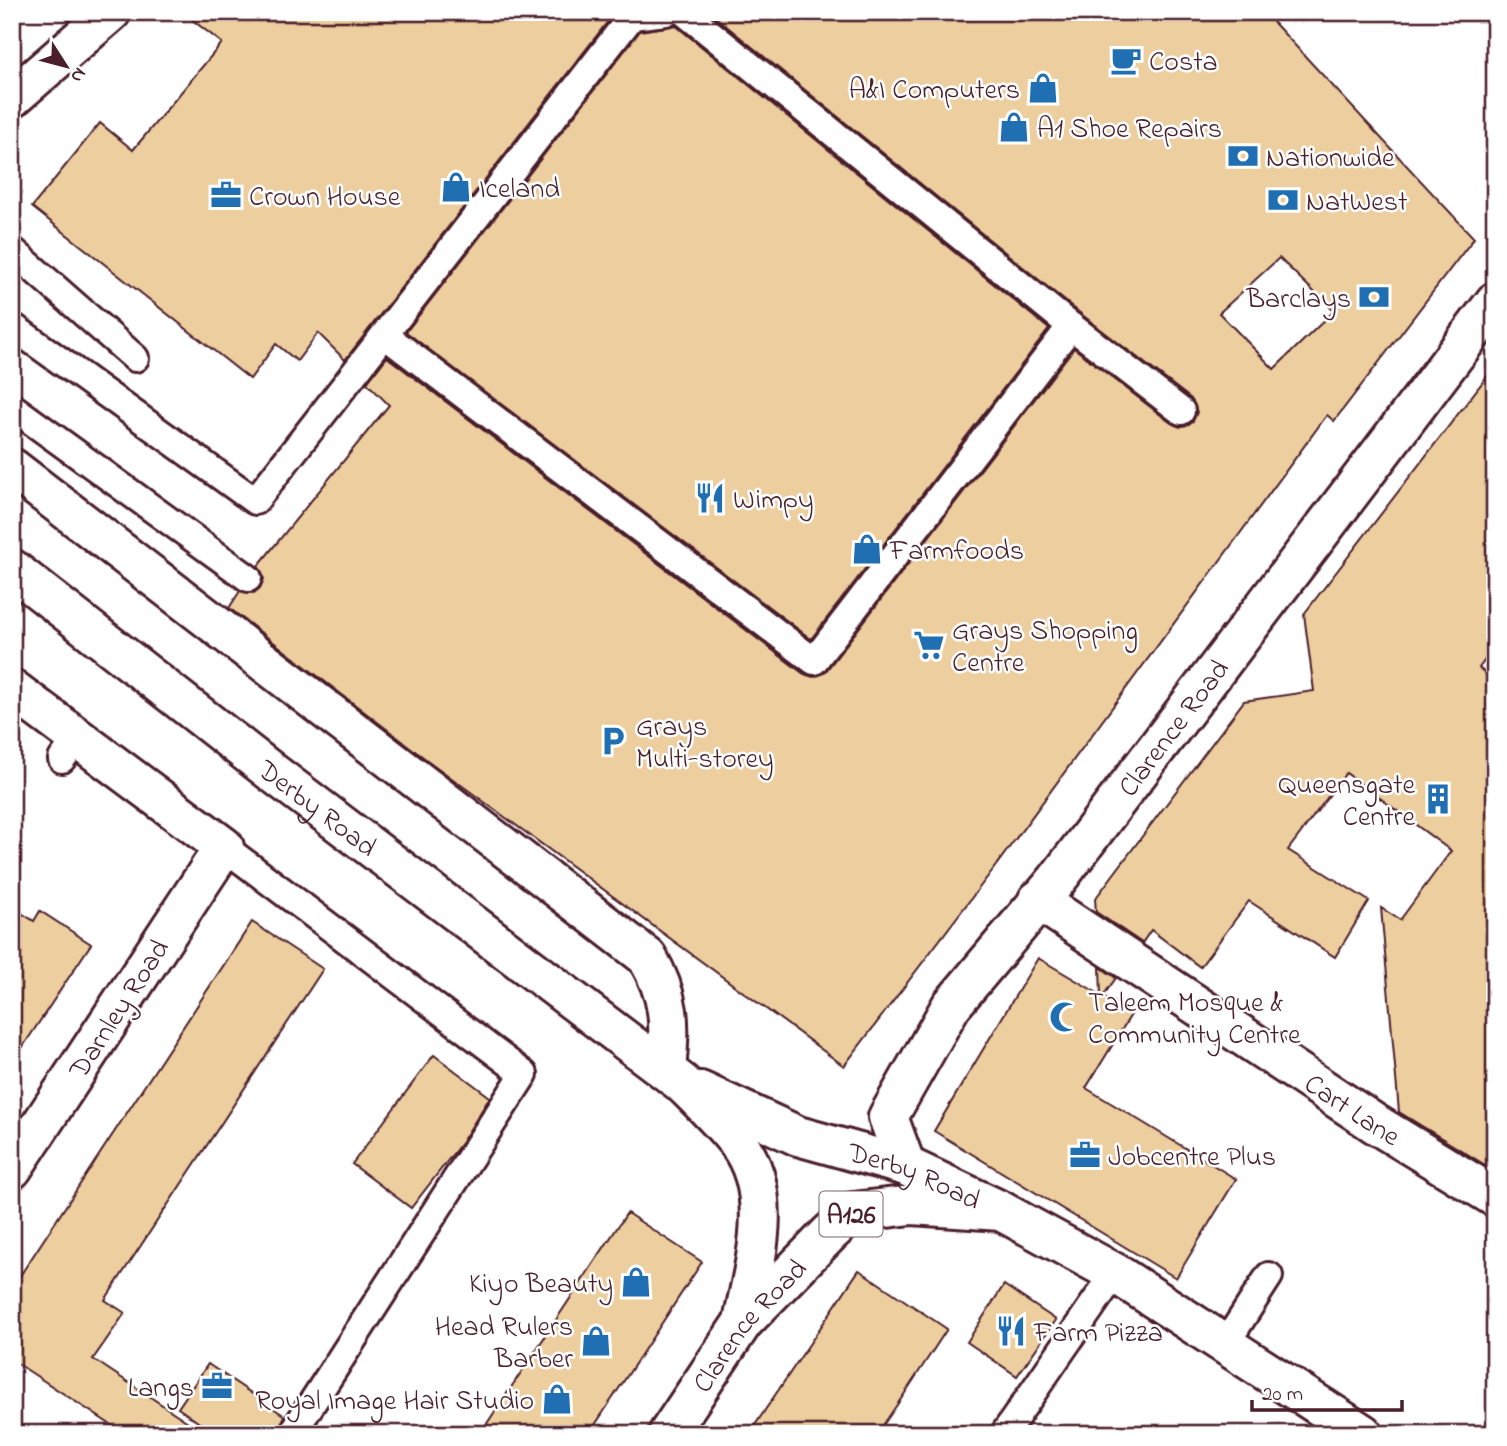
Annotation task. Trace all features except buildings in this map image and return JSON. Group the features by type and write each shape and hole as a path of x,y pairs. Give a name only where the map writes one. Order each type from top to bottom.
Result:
{"street":[{"path":"12,98 111,12"},
{"name":"Clarence Road","path":"906,1166 888,1117 951,1006 1038,900 1495,302"},
{"path":"12,468 647,957 661,981 671,1025 674,1076 739,1145 758,1188 761,1228 743,1322"},
{"name":"Derby Road","path":"12,569 273,773 674,1076 798,1136 906,1166 1001,1211 1115,1273 1226,1343 1344,1429"},
{"path":"12,689 69,749 224,847"},
{"name":"Darnley Road","path":"12,1169 224,847"},
{"name":"Cart Lane","path":"1038,900 1374,1123 1495,1197"},
{"name":"Clarence Road","path":"668,1434 743,1322 853,1212 912,1205 1001,1211"}],"lane":[{"path":"12,326 255,501 386,336 632,16 666,12"},
{"path":"684,12 1071,326 1181,411"},
{"path":"12,250 135,358"},
{"path":"386,336 814,661 1071,326"},
{"path":"12,407 248,578"},
{"path":"224,847 524,1074 292,1434"},
{"path":"1004,1434 1115,1273"},
{"path":"1226,1343 1269,1276"}],"place":[{"name":"Costa","path":"1126,60"},
{"name":"A&I Computers","path":"1043,88"},
{"name":"A1 Shoe Repairs","path":"1014,127"},
{"name":"Nationwide","path":"1243,156"},
{"name":"Iceland","path":"456,187"},
{"name":"Crown House","path":"226,195"},
{"name":"NatWest","path":"1283,200"},
{"name":"Barclays","path":"1374,297"},
{"name":"Wimpy","path":"710,498"},
{"name":"Farmfoods","path":"867,549"},
{"name":"Grays Shopping Centre","path":"929,645"},
{"name":"Grays Multi-storey","path":"613,741"},
{"name":"Queensgate Centre","path":"1438,799"},
{"name":"Taleem Mosque & Community Centre","path":"1065,1017"},
{"name":"Jobcentre Plus","path":"1085,1155"},
{"name":"Kiyo Beauty","path":"636,1282"},
{"name":"Farm Pizza","path":"1011,1331"},
{"name":"Head Rulers Barber","path":"596,1341"},
{"name":"Langs","path":"217,1386"},
{"name":"Royal Image Hair Studio","path":"557,1399"}]}
